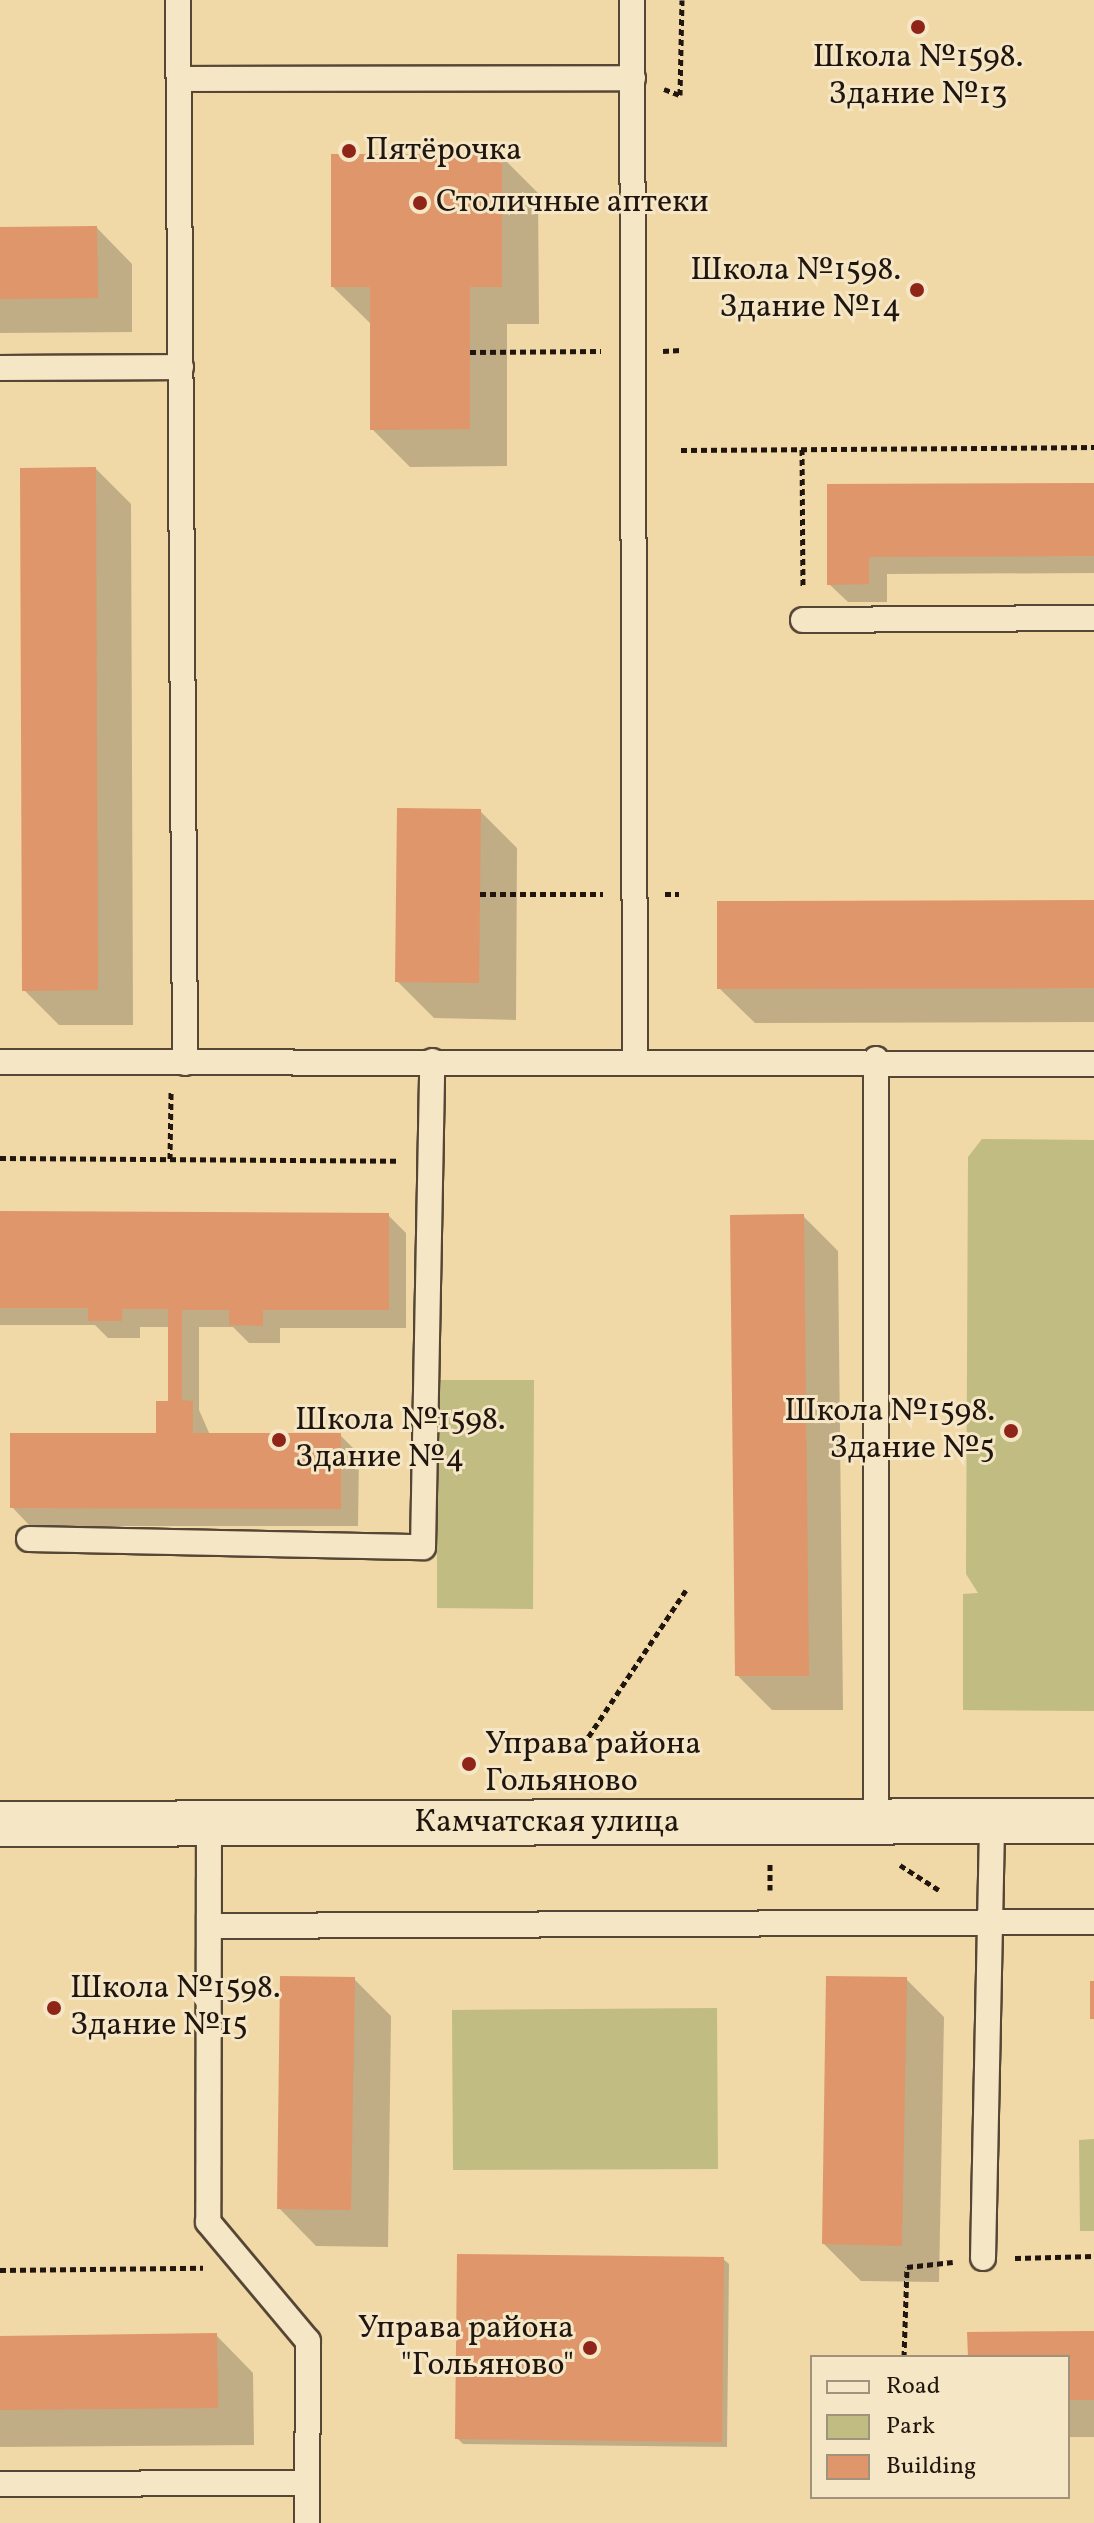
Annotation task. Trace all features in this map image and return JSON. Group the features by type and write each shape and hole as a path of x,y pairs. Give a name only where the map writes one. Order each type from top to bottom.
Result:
{"street":[{"name":"Камчатская улица","path":"0,1824 1094,1821"}],"lane":[{"path":"178,0 181,367 178,1063"},
{"path":"632,0 635,1060"},
{"path":"179,79 633,78"},
{"path":"0,368 181,367"},
{"path":"803,620 1094,618"},
{"path":"0,1062 876,1059 1094,1064"},
{"path":"876,1059 876,1821"},
{"path":"29,1539 423,1547 432,1061"},
{"path":"983,2258 992,1822"},
{"path":"209,1825 208,2222 308,2341 307,2523"},
{"path":"209,1926 1094,1922"},
{"path":"0,2484 307,2483"}],"path":[{"path":"633,78 680,95 682,0"},
{"path":"470,352 681,350"},
{"path":"681,450 1094,447"},
{"path":"802,449 803,620"},
{"path":"480,894 679,894"},
{"path":"170,1159 178,1063"},
{"path":"0,1158 430,1162"},
{"path":"583,1745 686,1590"},
{"path":"0,2270 246,2267"}],"green space":[{"name":"Школа №1598. Здание №5","path":"982,1139 1094,1140 1094,1711 963,1710 963,1594 978,1593 966,1574 968,1157"},
{"path":"437,1380 534,1380 533,1609 437,1608"},
{"path":"717,2008 718,2169 453,2170 452,2010"},
{"path":"1094,2139 1094,2231 1080,2231 1079,2140"}],"building":[{"path":"331,154 502,154 502,287 470,287 470,429 370,430 370,287 331,287"},
{"path":"97,226 98,298 0,299 0,227"},
{"path":"96,467 98,990 22,991 20,468"},
{"path":"1094,483 1094,556 869,557 869,584 827,585 827,484"},
{"path":"397,808 481,809 479,983 395,982"},
{"path":"1094,900 1094,988 717,989 717,901"},
{"path":"0,1211 389,1213 389,1310 263,1310 263,1326 229,1325 229,1310 182,1310 182,1400 193,1401 193,1433 341,1433 341,1509 10,1508 10,1433 156,1433 156,1401 168,1401 168,1309 122,1309 122,1321 88,1321 88,1308 0,1308"},
{"path":"804,1214 809,1676 735,1676 730,1215"},
{"path":"280,1976 355,1977 351,2210 277,2209"},
{"path":"826,1976 907,1977 902,2246 822,2244"},
{"path":"1090,1981 1094,1981 1094,2019 1090,2019"},
{"name":"Управа района \"Гольяново\"","path":"457,2254 724,2257 722,2442 455,2439"},
{"path":"1094,2331 1094,2400 1070,2400 1070,2355 968,2355 967,2332"},
{"path":"217,2333 218,2408 0,2410 0,2336"}],"place":[{"name":"Школа №1598. Здание №13","path":"918,27"},
{"name":"Пятёрочка","path":"349,151"},
{"name":"Столичные аптеки","path":"420,203"},
{"name":"Школа №1598. Здание №14","path":"917,290"},
{"name":"Школа №1598. Здание №5","path":"1011,1431"},
{"name":"Школа №1598. Здание №4","path":"279,1440"},
{"name":"Управа района Гольяново","path":"469,1764"},
{"name":"Школа №1598. Здание №15","path":"54,2008"},
{"name":"Управа района \"Гольяново\"","path":"590,2348"}]}
